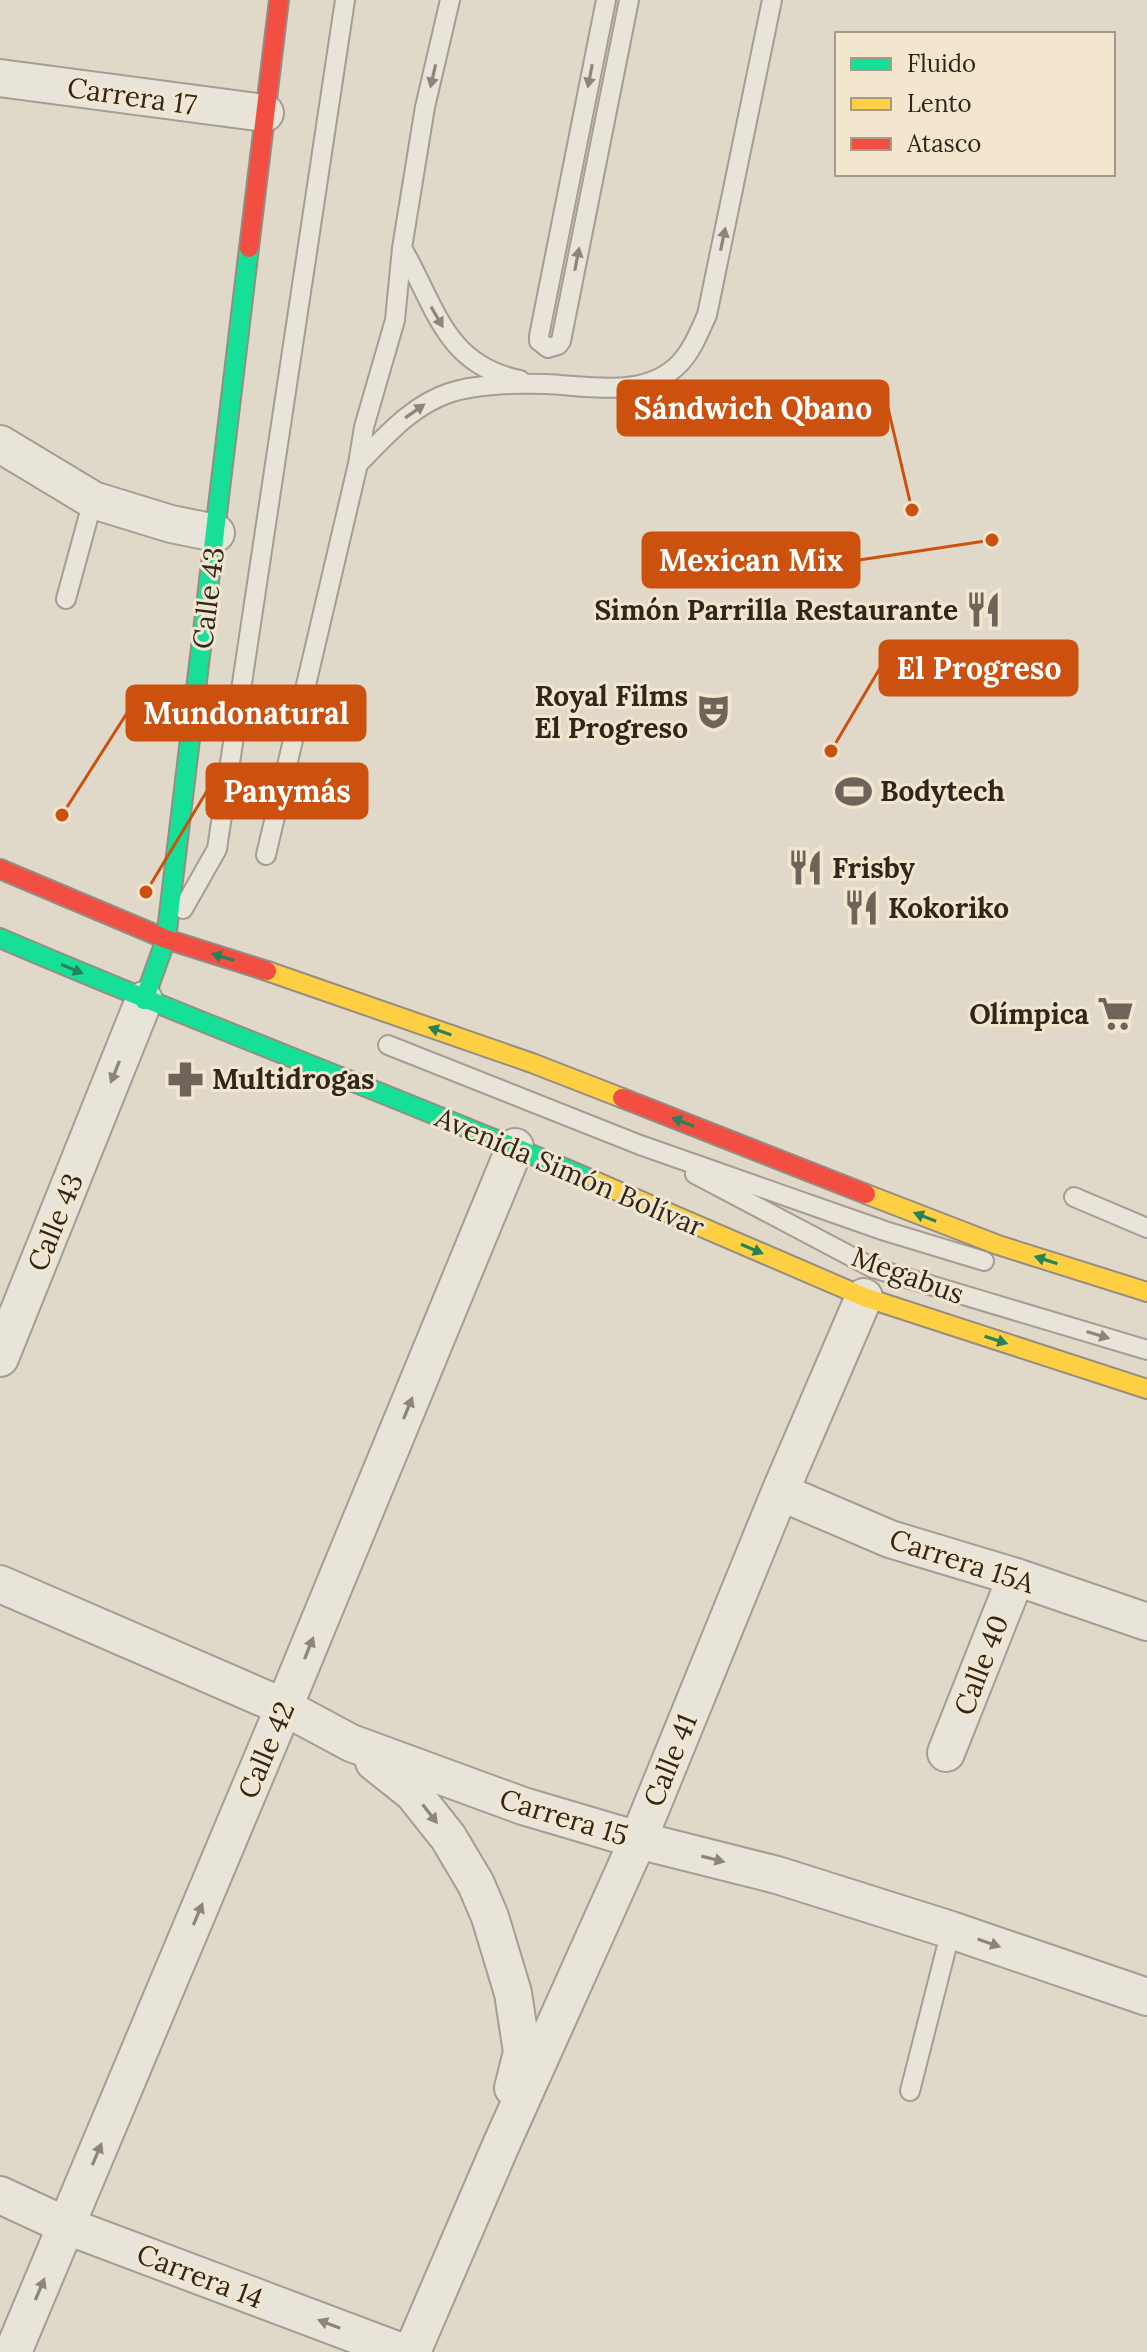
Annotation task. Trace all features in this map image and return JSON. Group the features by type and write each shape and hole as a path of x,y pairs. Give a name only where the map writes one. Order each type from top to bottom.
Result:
{"main road":[{"name":"Calle 43","path":"144,1000 166,939 279,0"},
{"path":"0,869 166,939 281,975 532,1063 998,1245 1147,1292"},
{"path":"73,921 130,935 166,939"},
{"name":"Avenida Simón Bolívar","path":"0,938 144,1000 515,1147 864,1297 1147,1389"}],"street":[{"name":"Carrera 17","path":"0,78 265,113"},
{"path":"0,444 93,500 171,524 216,533"},
{"name":"Calle 43","path":"0,1358 144,1000"},
{"name":"Calle 42","path":"13,2352 515,1147"},
{"name":"Calle 41","path":"412,2352 638,1840 780,1492 864,1297"},
{"name":"Carrera 15A","path":"780,1492 890,1539 1016,1577 1147,1622"},
{"name":"Calle 40","path":"946,1753 1016,1577"},
{"name":"Carrera 15","path":"0,1584 284,1707 351,1743 523,1806 638,1840 777,1875 1147,1997"},
{"path":"351,1743 413,1793 448,1837 476,1884 490,1917 513,1993 522,2052 501,2145"},
{"name":"Carrera 14","path":"0,2195 67,2226 402,2352"}],"lane":[{"path":"166,939 217,849 345,0"},
{"path":"266,855 358,464 364,427 395,320 402,248 425,107 450,0"},
{"path":"606,0 539,336 539,341 548,348 561,341 629,0"},
{"path":"358,464 418,407 450,392 541,384 619,388 640,385 661,377 678,365 692,348 707,315 772,0"},
{"path":"402,248 423,283 434,315 453,342 478,364 508,378 541,384"},
{"path":"66,599 93,500"},
{"name":"Megabus","path":"388,1045 640,1145 885,1231 1002,1267"},
{"name":"Megabus","path":"640,1145 873,1268 1147,1350"},
{"path":"1074,1197 1147,1228"},
{"path":"910,2091 951,1930"}],"traffic: fast":[{"path":"144,1000 166,939 249,248"},
{"path":"0,938 597,1182"}],"traffic: slow":[{"path":"267,971 532,1063 622,1098"},
{"path":"597,1182 864,1297 1147,1389"},
{"path":"866,1194 998,1245 1147,1292"}],"traffic: jam":[{"path":"249,248 279,0"},
{"path":"0,869 166,939 267,971"},
{"path":"622,1098 866,1194"}],"place":[{"name":"Sándwich Qbano","path":"912,510"},
{"name":"Mexican Mix","path":"992,540"},
{"name":"Simón Parrilla Restaurante","path":"984,610"},
{"name":"Royal Films El Progreso","path":"714,712"},
{"name":"El Progreso","path":"831,751"},
{"name":"Bodytech","path":"854,791"},
{"name":"Mundonatural","path":"62,815"},
{"name":"Frisby","path":"806,868"},
{"name":"Panymás","path":"146,892"},
{"name":"Kokoriko","path":"862,908"},
{"name":"Olímpica","path":"1115,1014"},
{"name":"Multidrogas","path":"186,1079"}]}
